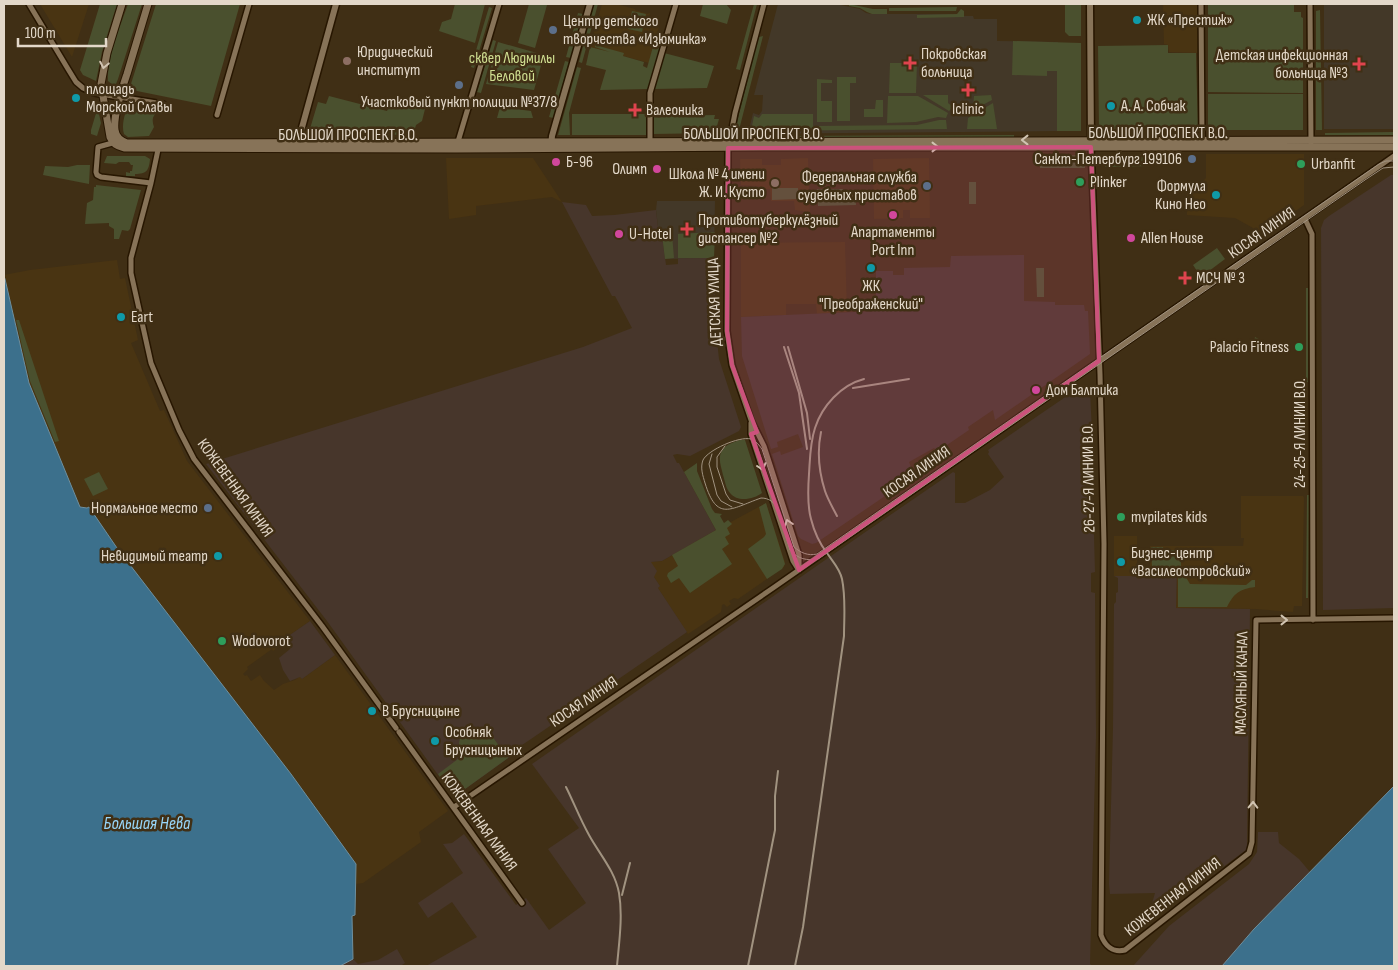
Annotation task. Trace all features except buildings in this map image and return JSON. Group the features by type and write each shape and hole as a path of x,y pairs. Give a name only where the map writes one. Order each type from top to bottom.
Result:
{"main road":[{"path":"112,143 108,131 101,84 107,53 122,4"},
{"path":"120,140 115,130 119,97 148,4"},
{"name":"БОЛЬШОЙ ПРОСПЕКТ В.О.","path":"120,140 127,143 159,146"},
{"name":"БОЛЬШОЙ ПРОСПЕКТ В.О.","path":"1091,143 1202,140 1394,147"},
{"name":"БОЛЬШОЙ ПРОСПЕКТ В.О.","path":"112,143 124,148 298,145 1311,143 1394,140"},
{"name":"БОЛЬШОЙ ПРОСПЕКТ В.О.","path":"551,145 650,141 729,145"}],"street":[{"path":"29,4 76,82 83,88 90,92 163,104"},
{"path":"217,115 249,4"},
{"path":"298,145 336,4"},
{"path":"457,146 499,4"},
{"path":"551,145 590,4"},
{"path":"650,141 650,93 676,4"},
{"name":"ДЕТСКАЯ УЛИЦА","path":"764,4 734,113 729,145 727,331 732,365 754,433 764,446 799,555 798,570"},
{"name":"26-27-Я ЛИНИИ В.О.","path":"1090,4 1091,143 1104,544 1101,935 1111,949"},
{"path":"1201,4 1202,140"},
{"path":"1310,4 1311,143"},
{"path":"120,140 98,147 96,172 98,175 101,177 151,183"},
{"name":"КОЖЕВЕННАЯ ЛИНИЯ","path":"159,146 131,258 131,273 151,364 179,430 194,459 322,626 522,903"},
{"name":"КОСАЯ ЛИНИЯ","path":"454,807 1394,156"},
{"name":"24-25-Я ЛИНИИ В.О.","path":"1304,219 1312,234 1313,620"},
{"name":"МАСЛЯНЫЙ КАНАЛ","path":"1249,853 1252,842 1256,620 1394,618"},
{"name":"КОЖЕВЕННАЯ ЛИНИЯ","path":"1111,949 1116,951 1125,950 1249,853"}],"highlighted area":[{"path":"1091,147 1099,361 799,570 751,434 757,432 732,365 727,331 728,148"}],"shaded area":[{"path":"40,4 89,4 72,57"},
{"path":"602,4 616,4 650,13 649,19 660,23 649,63 590,47"},
{"name":"Покровская больница","path":"778,4 836,4 860,9 872,14 952,14 952,16 973,16 974,19 997,19 997,41 1058,42 1057,131 748,134 753,113 759,115 762,111 763,95 754,95"},
{"path":"1163,4 1198,4 1199,53 1169,52 1168,45 1164,44"},
{"name":"Детская инфекционная больница №3","path":"1324,4 1394,4 1394,129 1324,129"},
{"path":"1206,154 1304,154 1304,205 1260,236 1253,228 1235,218 1187,215 1187,187 1198,186 1206,178"},
{"path":"446,158 533,158 562,202 552,197 476,206 476,215 449,219"},
{"name":"Школа № 4 имени Ж. И. Кусто","path":"808,158 810,212 795,210 794,201 771,201 770,189 759,189 759,186 741,185 740,159 762,159 762,165 781,165 781,159"},
{"path":"929,158 930,218 910,218 910,210 903,210 903,218 874,219 873,159"},
{"path":"1391,175 1394,175 1394,608 1323,610 1321,228 1324,220 1329,216"},
{"name":"Противотуберкулёзный диспансер №2","path":"657,201 715,201 714,258 665,259 662,235 659,235 656,210"},
{"path":"562,202 586,205 592,216 656,210 659,235 662,235 666,265 678,264 678,258 714,258 716,331 719,359 741,427 739,431 690,456 673,455 716,530 662,561 651,562 657,571 654,577 660,586 658,588 687,632 513,751 514,754 454,797 327,621 206,464 583,347 632,328 615,296 612,296"},
{"path":"845,242 847,312 817,314 816,304 786,304 786,315 741,317 741,243"},
{"path":"1024,255 1024,301 1055,302 1055,305 1084,305 1085,311 1088,311 1090,354 995,420 993,410 944,447 943,445 936,450 934,448 909,462 916,475 816,543 812,544 801,539 798,536 772,454 780,451 781,455 803,447 798,434 777,442 778,447 771,449 742,356 741,317 876,311 876,271 893,271 893,275 904,275 904,268 950,267 951,256"},
{"path":"117,260 120,279 125,278 138,340 131,343 160,411 164,410 187,461 310,621 284,639 286,642 273,651 272,649 247,667 248,669 243,674 247,675 251,681 260,675 274,690 300,676 302,679 335,655 448,811 419,832 421,842 363,883 356,884 356,864 291,774 157,602 89,507 80,507 29,383 4,275 30,270"},
{"path":"1083,385 1090,391 1093,452 1089,453 1089,464 1092,464 1095,572 1091,573 1091,592 1095,593 1096,735 1090,964 1093,966 426,966 477,937 452,902 428,918 418,903 463,873 443,844 452,843 464,834 516,905 526,898 549,930 586,903 548,849 579,828 532,764 953,472 955,473 955,503 965,503 990,490 1004,477 988,454 988,450"},
{"path":"1241,496 1303,496 1302,606 1294,606 1293,612 1256,609 1176,608 1177,569 1150,568 1150,546 1243,546 1244,538 1241,538"},
{"path":"766,503 785,562 784,567 738,599 734,598 729,601 731,604 727,607 724,604 722,605 721,612 688,634 658,588 660,586 654,577 650,562 662,561"},
{"name":"Бизнес-центр «Василеостровский»","path":"1114,536 1137,536 1137,576 1114,576"},
{"path":"1150,568 1177,569 1176,608 1250,609 1247,847 1246,850 1207,879 1188,888 1187,893 1157,915 1151,907 1155,893 1110,894 1109,884 1114,604 1116,602 1116,593 1118,592 1118,578 1114,576 1137,576 1137,571 1150,571"},
{"path":"310,621 335,655 302,679 300,677 290,681 283,670 279,658 290,649 284,639"},
{"path":"1258,832 1278,832 1279,843 1299,859 1310,872 1254,929 1222,966 1133,966 1169,926 1249,864 1257,852"},
{"path":"397,949 405,963 402,966 340,966 353,959 358,964 378,960"}],"green space":[{"path":"100,4 117,4 102,52 96,81 83,75 80,70"},
{"path":"128,4 142,4 118,79 116,84 113,85 108,81 108,72 115,42"},
{"path":"156,4 240,4 211,106 132,90 130,87"},
{"path":"455,4 485,4 475,43 439,31 442,22 451,19"},
{"path":"529,4 547,5 535,48 518,43"},
{"path":"594,4 598,4 582,63 579,62"},
{"path":"703,4 726,4 731,10 727,24 700,16"},
{"path":"754,4 757,4 740,70 736,69"},
{"path":"849,4 873,9 887,9 887,14 872,14 860,8 849,6"},
{"path":"1065,4 1081,4 1081,36 1069,36 1065,32"},
{"path":"1208,4 1294,4 1294,12 1301,12 1301,17 1303,18 1303,93 1208,92"},
{"path":"489,7 492,8 474,68 471,67"},
{"path":"957,7 956,11 889,11 889,8"},
{"path":"961,9 964,11 964,17 917,18 917,15 957,14"},
{"path":"1320,10 1322,130 1316,130 1316,11"},
{"path":"632,11 646,14 642,32 628,29"},
{"path":"578,13 583,14 571,58 566,57"},
{"path":"656,36 661,43 648,89 600,90 606,70 586,65 590,47 610,52 595,47 595,45 624,53 623,56 644,62 643,66 647,68"},
{"path":"763,36 739,130 735,130 757,43 759,37"},
{"path":"493,40 496,41 481,93 477,92"},
{"path":"1013,41 1081,43 1081,131 1057,131 1057,71 1047,71 1047,76 1012,75"},
{"name":"сквер Людмилы Беловой","path":"498,42 544,55 534,90 486,84"},
{"path":"1168,45 1168,53 1196,53 1198,131 1099,131 1098,46"},
{"path":"664,53 714,66 707,88 654,89"},
{"path":"565,61 569,62 553,118 549,117"},
{"path":"890,63 917,63 916,93 889,93"},
{"path":"577,67 581,68 569,113 570,135 558,135"},
{"path":"837,77 856,77 856,83 850,83 850,121 837,121"},
{"path":"817,79 832,80 832,83 821,83 821,101 832,101 832,122 817,122"},
{"path":"1208,94 1303,94 1303,130 1208,130"},
{"path":"923,95 948,95 948,103 953,107 949,111"},
{"path":"991,95 992,100 973,110 974,96"},
{"path":"329,96 387,111 391,100 427,101 422,121 416,125 413,135 340,134 339,138 313,138 309,132 318,102 326,104"},
{"path":"888,96 918,96 948,113 946,118 938,117 916,122 887,123"},
{"path":"876,100 883,100 883,117 864,117 864,109 875,109"},
{"path":"132,102 162,107 162,111 154,117 154,127 149,136 128,137 124,134 124,117"},
{"path":"993,103 997,129 967,129 968,118"},
{"path":"500,107 531,111 533,118 497,118"},
{"path":"97,110 101,123 97,136 91,134 91,130"},
{"path":"572,114 647,114 647,135 572,135"},
{"path":"762,114 813,114 813,126 917,125 946,120 947,129 751,131 754,116 759,118"},
{"path":"715,115 714,119 719,119 715,133 653,134 653,116"},
{"path":"1394,132 1394,135 1325,135 1325,133"},
{"path":"1014,135 1014,138 772,138 772,136"},
{"path":"1154,154 1154,166 1105,167 1105,155"},
{"path":"1085,155 1085,168 1040,168 1040,156"},
{"path":"107,156 145,156 150,159 149,166 145,172 135,174 135,176 126,176 126,172 130,173 132,171 133,165 129,162 104,163"},
{"path":"90,165 89,184 43,175 45,166 68,167"},
{"path":"969,182 976,182 976,204 969,204"},
{"path":"96,185 141,190 130,229 128,231 122,230 119,239 114,239 114,229 109,226 109,223 85,224 87,203 93,200 94,187"},
{"path":"772,188 798,188 798,199 772,200"},
{"path":"817,189 843,189 843,192 855,192 856,205 818,206"},
{"path":"715,232 714,258 678,258 678,234"},
{"path":"672,234 674,258 665,259 662,235"},
{"path":"1217,248 1225,259 1201,277 1193,265"},
{"path":"1036,268 1044,268 1044,297 1037,297"},
{"path":"1306,288 1308,288 1308,382 1306,382"},
{"path":"16,320 19,320 59,441 55,442 30,381"},
{"path":"1255,337 1276,348 1278,352 1266,352 1253,346"},
{"path":"745,440 762,493 746,499 737,498 729,491 720,462 720,455 723,449 729,444"},
{"path":"697,463 697,471 712,509 715,513 722,514 720,516 724,523 728,520 732,524 727,528 730,534 725,537 729,544 722,549 732,564 690,593 679,578 671,583 667,576 668,573 678,566 672,555 716,530 684,472"},
{"path":"99,472 108,489 93,496 84,479"},
{"path":"1307,495 1309,495 1308,598 1306,598"},
{"path":"766,503 785,564 782,569 767,579 748,549 766,534 759,507"},
{"path":"1151,547 1163,547 1163,550 1185,550 1181,568 1190,584 1246,585 1255,580 1255,587 1238,592 1227,607 1178,607 1178,567 1152,567"},
{"path":"486,728 508,758 454,797 438,774 462,756 457,749 459,741 465,734 472,737"}],"water":[{"name":"Большая Нева","path":"4,276 29,383 80,507 89,507 117,548 291,774 356,864 355,915 352,916 353,959 340,966 4,966"},
{"path":"1394,786 1394,966 1222,966 1254,929"}],"tram line":[{"path":"1394,161 1386,161 1379,164 817,554 805,554 794,547 762,449 753,440 746,439 732,442 717,448 706,456 702,463 702,469 710,495 714,503 720,508 726,509 761,498 771,501 778,509 790,550 803,559 818,559 1365,180 1383,168 1394,167"},
{"path":"725,446 717,457 717,467 726,494 730,500 743,504"},
{"path":"712,454 709,464 717,495 721,501 732,507"}],"railway":[{"path":"784,347 799,393 807,449"},
{"path":"788,347 807,413 810,439"},
{"path":"795,966 803,927 844,636 844,601 841,575 824,549 810,514 808,491 811,445 818,420 828,404 840,391 864,379"},
{"path":"853,388 909,379"},
{"path":"821,432 819,454 821,476 826,494 837,516"},
{"path":"748,966 775,830 775,796 778,771"},
{"path":"566,787 586,829 611,870 617,885 621,911 617,966"},
{"path":"622,895 630,863"}],"place":[{"name":"ЖК «Престиж»","path":"1137,20"},
{"name":"Центр детского творчества «Изюминка»","path":"553,30"},
{"name":"Юридический институт","path":"347,61"},
{"name":"Покровская больница","path":"910,63"},
{"name":"Детская инфекционная больница №3","path":"1359,64"},
{"name":"Участковый пункт полиции №37/8","path":"459,85"},
{"name":"Iclinic","path":"968,90"},
{"name":"площадь Морской Славы","path":"76,98"},
{"name":"А. А. Собчак","path":"1111,106"},
{"name":"Валеоника","path":"635,110"},
{"name":"Санкт-Петербург 199106","path":"1192,159"},
{"name":"Б-96","path":"556,162"},
{"name":"Urbanfit","path":"1301,164"},
{"name":"Олимп","path":"657,169"},
{"name":"Plinker","path":"1080,182"},
{"name":"Школа № 4 имени Ж. И. Кусто","path":"775,183"},
{"name":"Федеральная служба судебных приставов","path":"927,186"},
{"name":"Формула Кино Нео","path":"1216,195"},
{"name":"Апартаменты Port Inn","path":"893,215"},
{"name":"Противотуберкулёзный диспансер №2","path":"687,229"},
{"name":"U-Hotel","path":"619,234"},
{"name":"Allen House","path":"1131,238"},
{"name":"ЖК \"Преображенский\"","path":"871,268"},
{"name":"МСЧ № 3","path":"1185,278"},
{"name":"Eart","path":"121,317"},
{"name":"Palacio Fitness","path":"1299,347"},
{"name":"Дом Балтика","path":"1036,390"},
{"name":"Нормальное место","path":"208,508"},
{"name":"mvpilates kids","path":"1121,517"},
{"name":"Невидимый театр","path":"218,556"},
{"name":"Бизнес-центр «Василеостровский»","path":"1121,562"},
{"name":"Wodovorot","path":"222,641"},
{"name":"В Брусницыне","path":"372,711"},
{"name":"Особняк Брусницыных","path":"435,741"}]}
